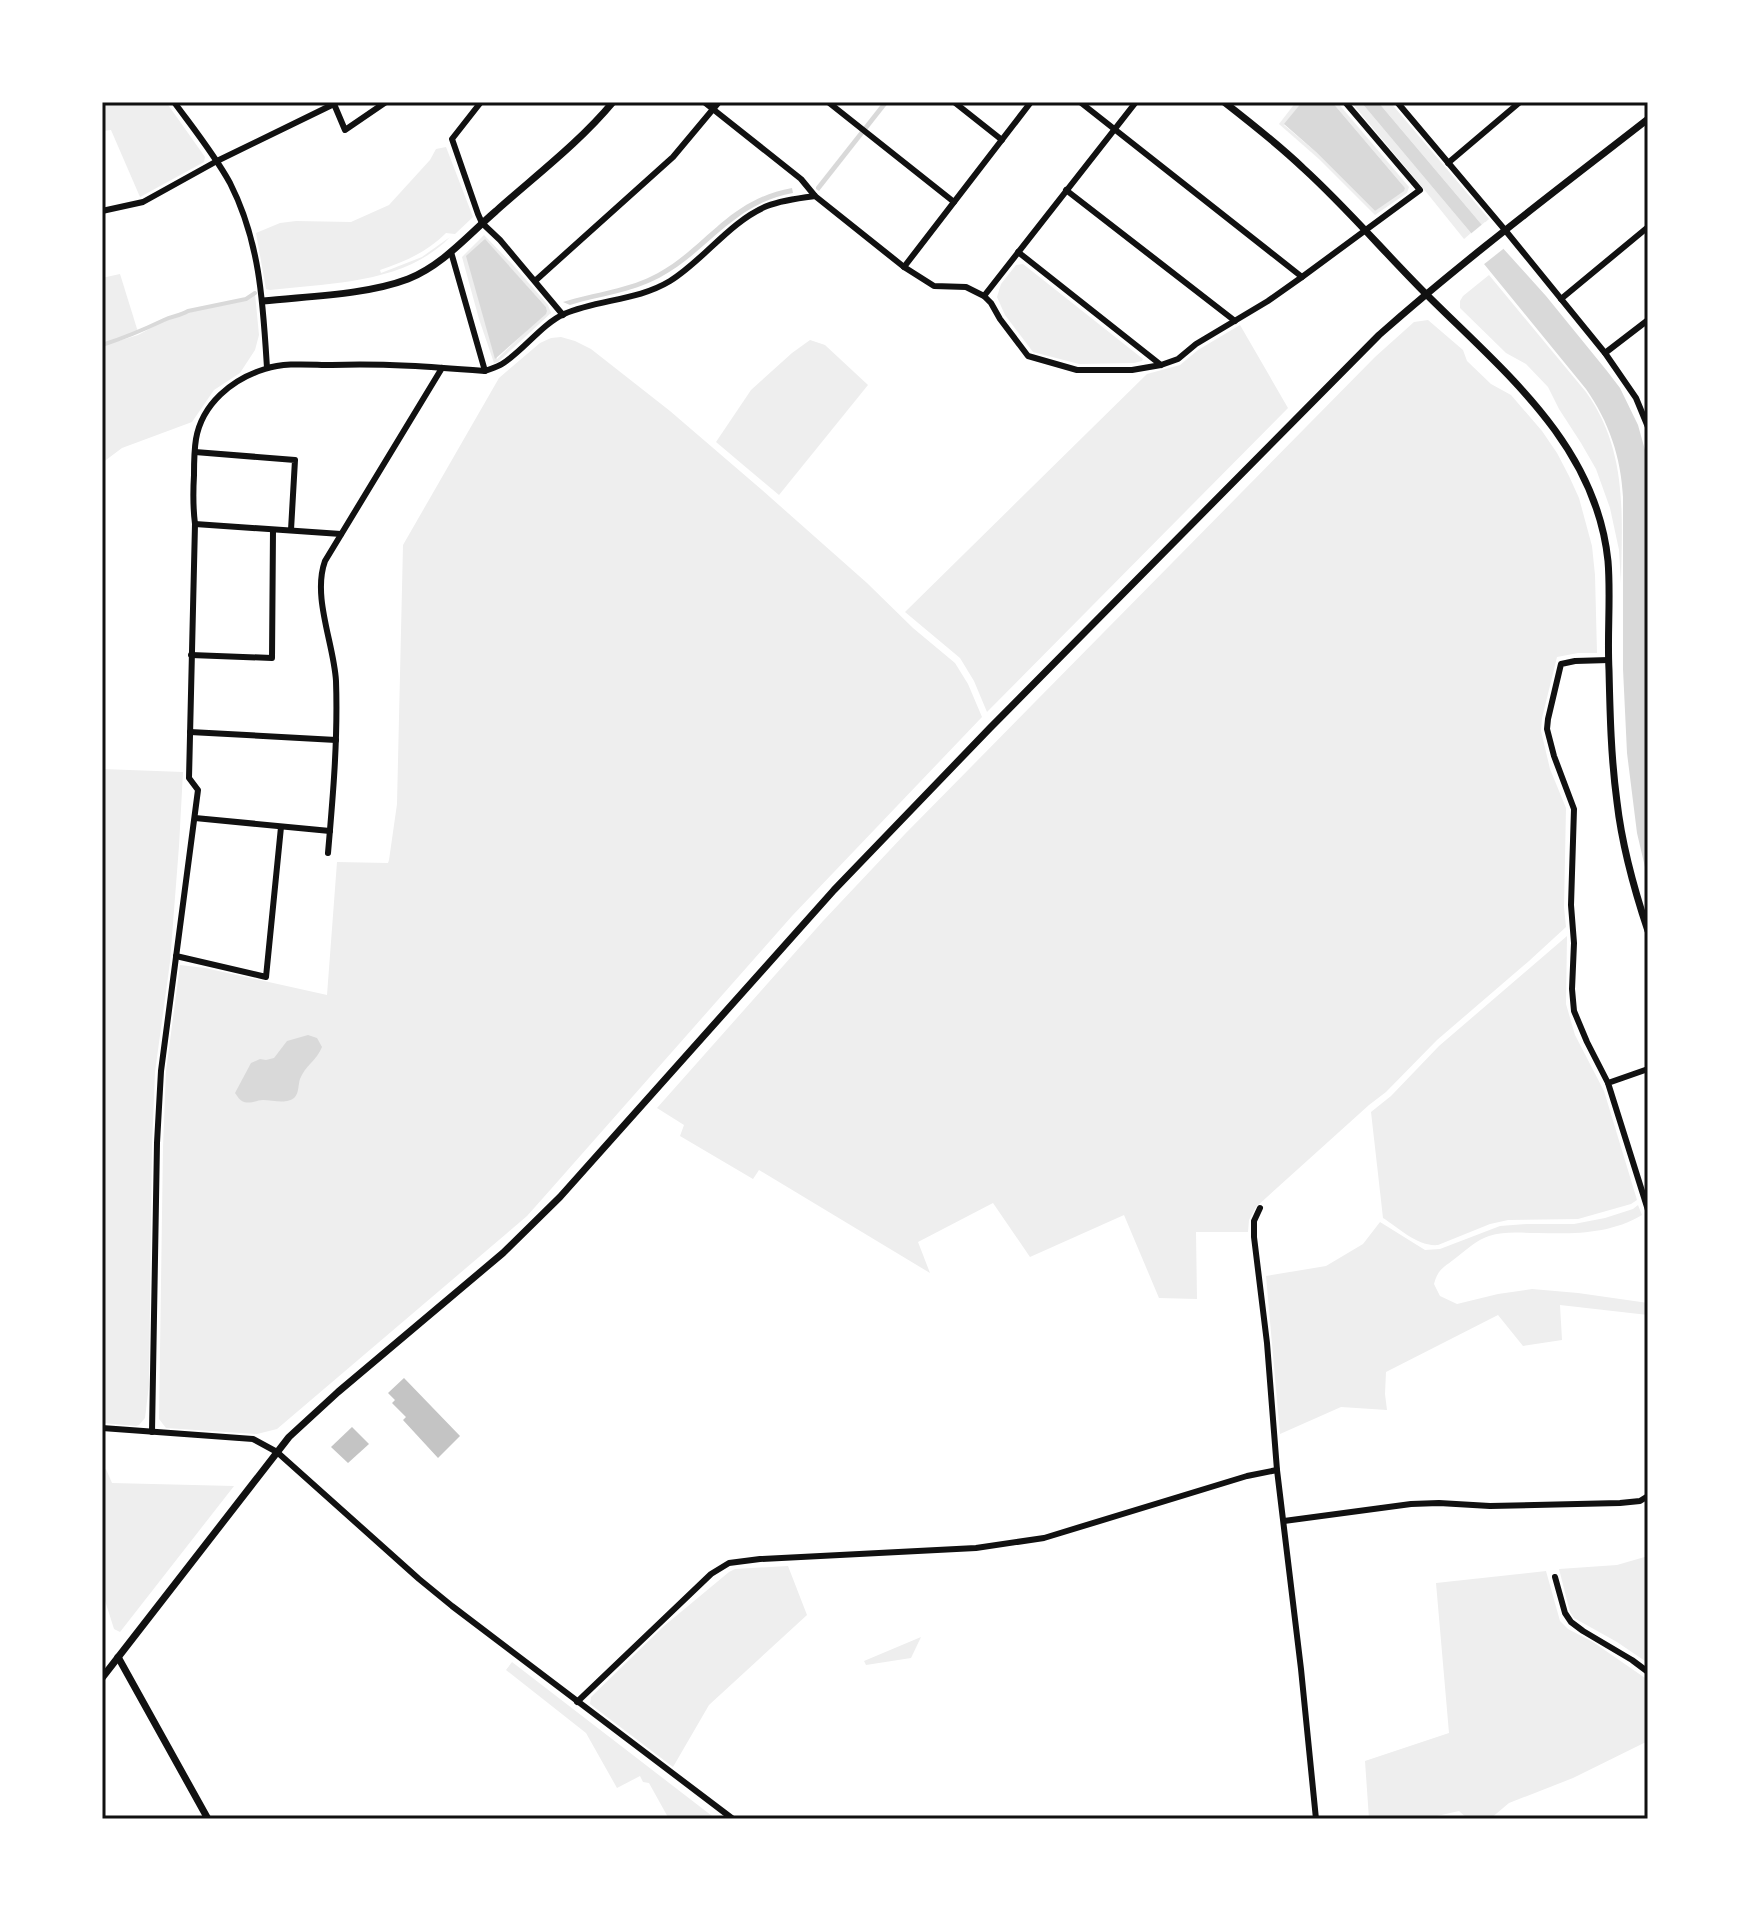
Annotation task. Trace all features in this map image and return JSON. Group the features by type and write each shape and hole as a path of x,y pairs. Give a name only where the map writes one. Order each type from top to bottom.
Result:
{"street":[{"path":"174,102 217,161 238,201 252,238 263,301 267,368"},
{"path":"102,211 143,202 217,161 334,104 345,130 386,102"},
{"path":"481,102 452,139 482,223 563,315"},
{"path":"263,301 382,287 427,270 571,145 613,102"},
{"path":"704,102 904,267 934,286 966,287 984,296 1028,356 1077,370 1132,370 1178,359 1196,344 1302,277 1420,190 1345,102"},
{"path":"535,281 673,157 719,102"},
{"path":"828,102 954,202"},
{"path":"954,102 1002,140"},
{"path":"904,267 1031,102"},
{"path":"1080,102 1302,277"},
{"path":"984,296 1136,102"},
{"path":"1224,102 1303,168 1514,379 1561,436 1586,478 1601,521 1608,561 1612,758 1617,804 1625,851 1648,931"},
{"path":"1398,102 1502,232 1605,353 1636,398 1648,427"},
{"path":"1448,163 1520,102"},
{"path":"102,1678 289,1437 530,1228 834,890 1357,357 1426,293 1648,119"},
{"path":"1066,190 1235,321"},
{"path":"152,1432 161,1071 198,790 189,778 193,508 195,452 200,424 212,402 231,386 267,368 353,364 485,371 502,365 563,315 624,299 670,281 748,216 767,206 815,196"},
{"path":"1561,299 1648,227"},
{"path":"451,252 485,371"},
{"path":"1018,252 1161,365"},
{"path":"1605,353 1648,320"},
{"path":"328,853 334,794 335,673 321,577 325,561 442,368"},
{"path":"195,452 295,460 291,530"},
{"path":"195,524 341,534"},
{"path":"191,655 272,658 273,530"},
{"path":"1609,660 1561,664 1547,729 1560,776 1574,809 1571,905 1574,1011 1608,1083 1648,1210"},
{"path":"190,732 336,740"},
{"path":"195,818 330,831"},
{"path":"176,956 266,977 281,827"},
{"path":"1608,1083 1648,1069"},
{"path":"1260,1208 1254,1221 1254,1237 1316,1819"},
{"path":"102,1428 253,1439 277,1452 419,1579 733,1819"},
{"path":"577,1702 711,1574 729,1563 1013,1544 1044,1538 1247,1476 1277,1470"},
{"path":"1284,1521 1411,1504 1620,1503 1640,1501 1648,1496"},
{"path":"1555,1577 1565,1613 1571,1622 1648,1672"},
{"path":"118,1657 208,1819"}],"shaded area":[{"path":"102,102 166,102 205,157 204,162 140,197 111,130 102,131"},
{"path":"883,102 889,102 819,191 816,189 816,187"},
{"path":"1296,102 1302,102 1284,125 1375,211 1405,188 1332,102 1337,102 1409,187 1407,193 1375,215 1279,124"},
{"path":"1302,102 1332,102 1405,188 1404,191 1375,211 1284,124"},
{"path":"1351,102 1361,102 1471,233 1464,239"},
{"path":"1361,102 1378,102 1546,296 1620,388 1638,425 1648,461 1648,880 1637,833 1627,753 1623,669 1623,497 1620,468 1612,440 1586,389 1484,264 1471,233"},
{"path":"1378,102 1390,102 1489,219 1482,225"},
{"path":"446,147 473,217 455,234 446,233 424,251 380,270 381,273 422,257 450,237 432,252 411,264 389,273 341,283 266,289 256,233 280,223 296,221 351,222 389,205 430,160 436,149"},
{"path":"792,188 793,193 772,198 738,217 659,278 626,291 570,305 563,302 624,287 658,273 676,262 735,212 770,194"},
{"path":"484,235 548,305 551,313 498,362 494,363 462,257","holes":["485,240 547,311 497,359"]},
{"path":"485,239 547,311 495,359 466,256"},
{"path":"1023,264 1142,361 1079,364 1033,352 1005,315 997,297 1001,284 1016,265"},
{"path":"120,274 138,332 102,344 102,278"},
{"path":"1489,275 1586,392 1600,414 1616,460 1620,484 1621,584 1619,550 1610,508 1596,469 1581,443 1548,387 1526,364 1506,353 1460,308 1463,296"},
{"path":"255,294 259,335 255,350 240,373 214,390 192,422 122,448 102,463 102,346 138,335 193,310 246,300"},
{"path":"1428,320 1463,350 1467,361 1491,384 1511,395 1542,431 1557,453 1579,498 1592,546 1597,653 1557,657 1541,731 1550,769 1566,808 1566,927 1437,1040 1386,1092 1256,1207 1249,1220 1248,1232 1196,1232 1197,1299 1159,1298 1124,1215 1030,1257 993,1203 918,1242 930,1273 759,1170 753,1179 680,1136 684,1125 657,1108 823,921 1375,357 1414,322"},
{"path":"1240,325 1288,408 987,712 960,658 905,612 1147,374 1180,365 1198,350"},
{"path":"561,337 591,349 670,411 867,583 955,663 982,717 792,916 527,1216 277,1429 257,1434 166,1428 159,1419 163,1147 166,1071 180,965 327,995 337,862 388,863 389,860 397,804 403,545 499,378 540,343"},
{"path":"810,340 825,345 868,385 779,495 716,442 751,390"},
{"path":"102,769 183,772 170,962 155,1072 149,1385 145,1418 136,1426 102,1423"},
{"path":"1567,936 1566,1004 1575,1035 1604,1091 1637,1200 1578,1219 1508,1220 1490,1224 1438,1245 1416,1240 1383,1218 1371,1112 1391,1096 1439,1046"},
{"path":"308,1035 317,1038 322,1047 302,1074 295,1097 284,1101 244,1102 240,1099 235,1093 251,1063 274,1058 287,1041"},
{"path":"1638,1205 1642,1215 1592,1232 1489,1236 1442,1268 1434,1284 1440,1296 1457,1304 1532,1289 1648,1303 1648,1315 1560,1305 1562,1340 1523,1346 1498,1315 1386,1372 1387,1410 1341,1407 1280,1434 1266,1276 1326,1266 1363,1244 1380,1222 1425,1250 1440,1249 1500,1226 1574,1224 1605,1218"},
{"path":"106,1469 112,1483 234,1486 120,1632 114,1629 102,1591 102,1471"},
{"path":"1648,1556 1648,1663 1574,1618 1559,1569 1617,1565"},
{"path":"788,1566 807,1615 709,1705 673,1767 590,1704 591,1697 664,1626 729,1572"},
{"path":"1546,1571 1560,1621 1648,1680 1648,1741 1573,1778 1509,1803 1490,1819 1468,1819 1459,1811 1424,1819 1369,1819 1365,1761 1449,1733 1436,1583"},
{"path":"921,1637 911,1658 866,1665 864,1661"},
{"path":"512,1662 716,1819 669,1819 649,1783 643,1782 640,1776 617,1788 586,1733 506,1670"}],"pier":[{"path":"1485,222 1507,246 1483,265 1468,236"}],"building":[{"path":"404,1378 460,1436 438,1458 403,1420 406,1417 392,1403 395,1400 388,1393"},
{"path":"352,1427 369,1444 348,1463 331,1447"}],"waterway":[{"path":"102,345 188,311 246,299 255,293"}]}
